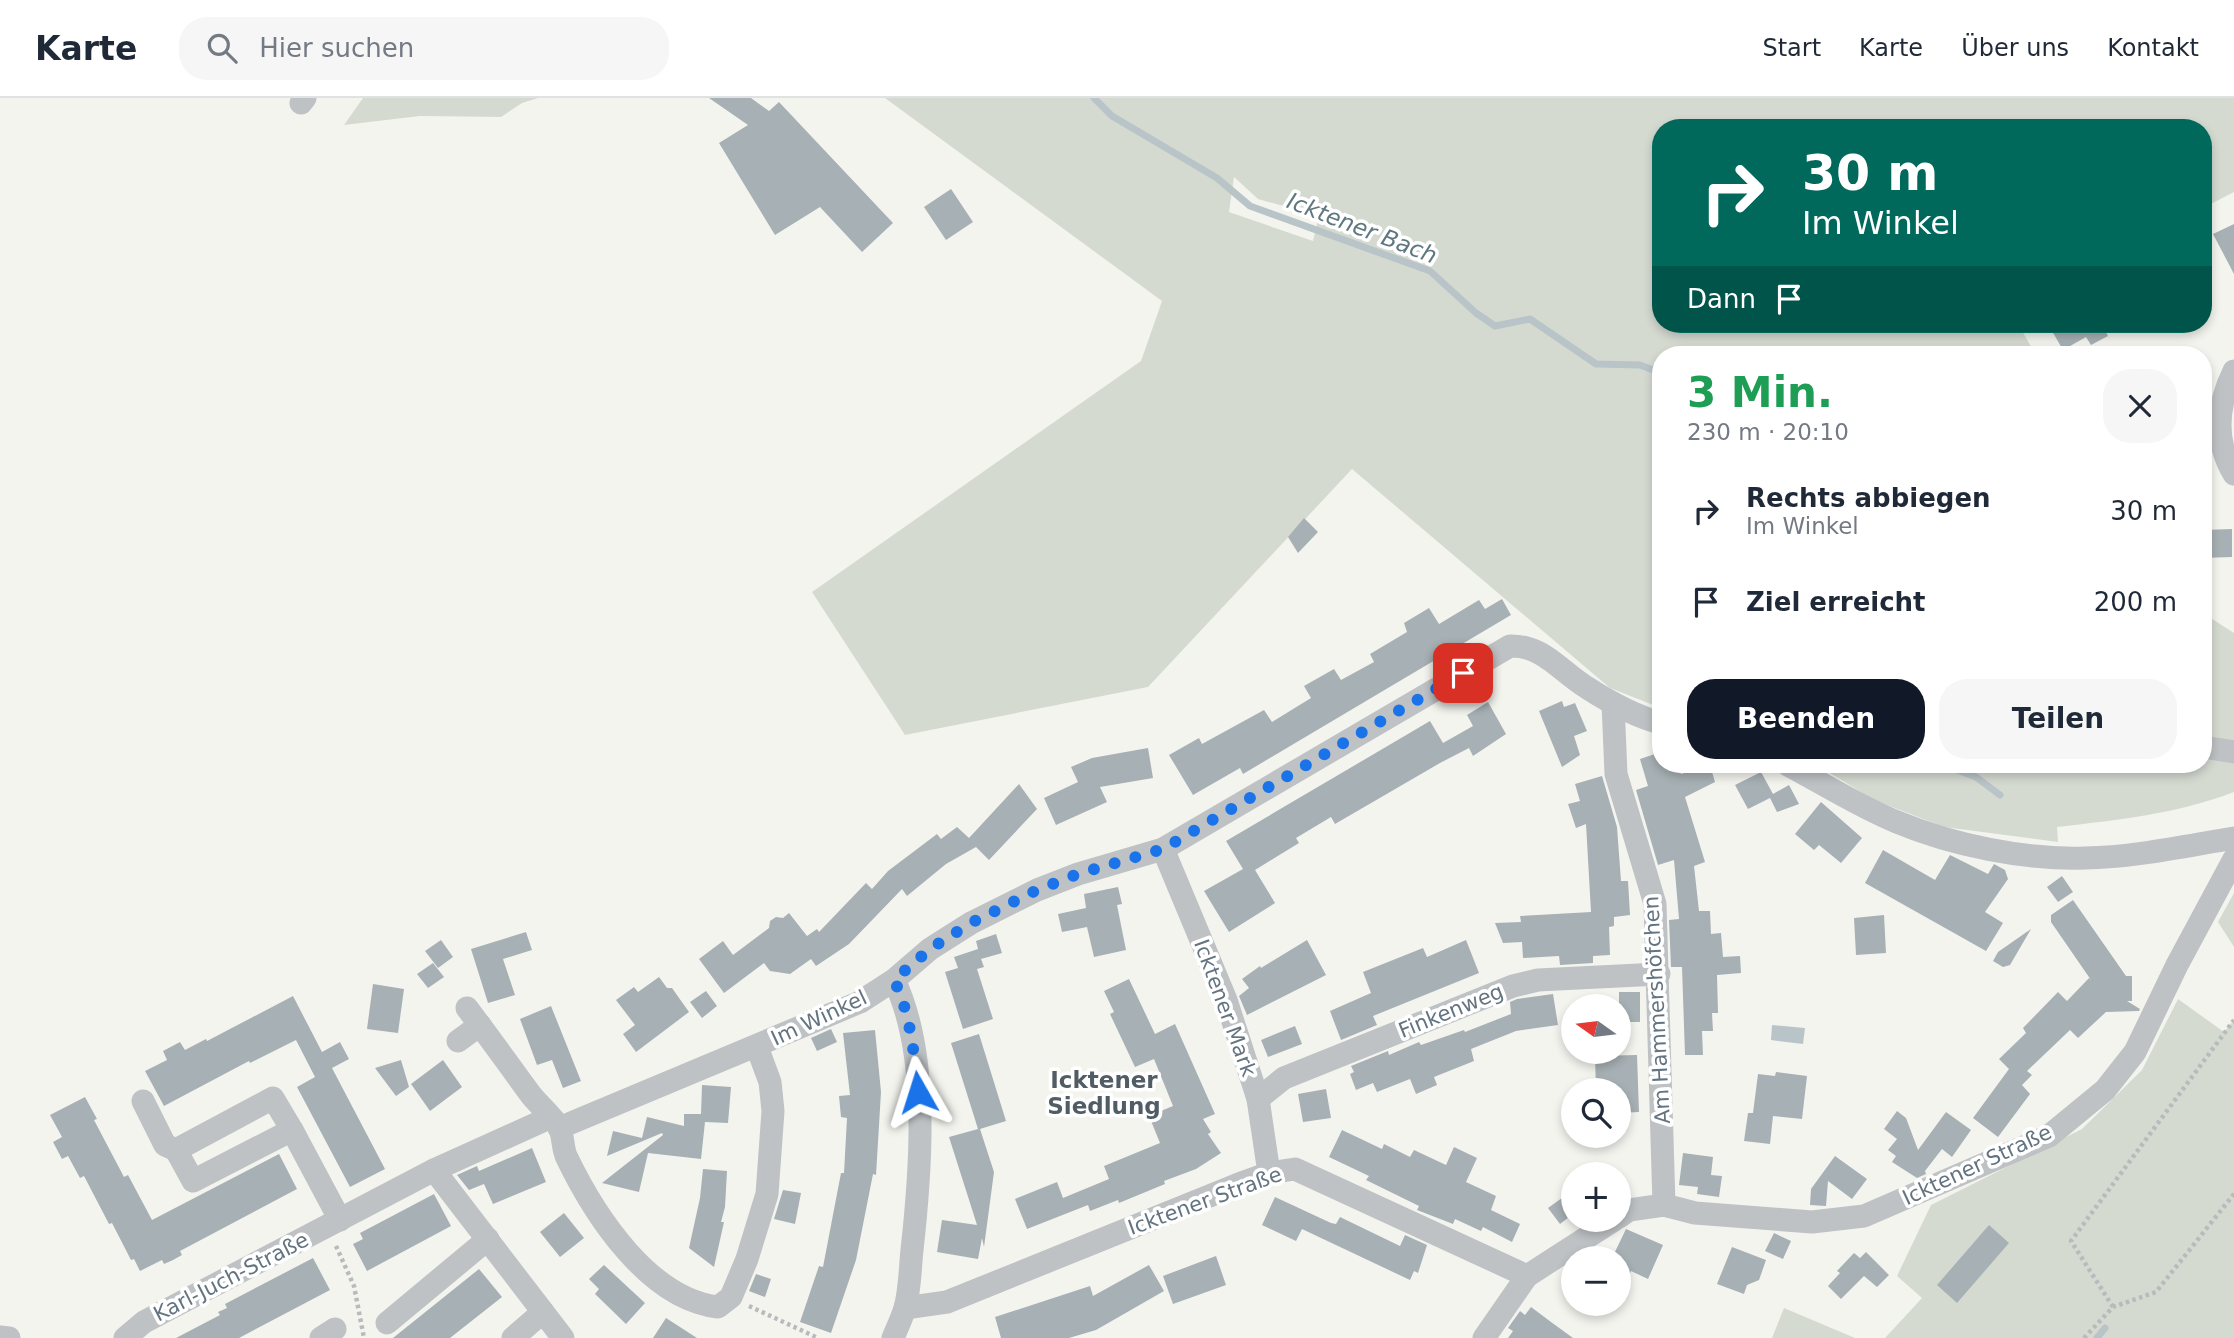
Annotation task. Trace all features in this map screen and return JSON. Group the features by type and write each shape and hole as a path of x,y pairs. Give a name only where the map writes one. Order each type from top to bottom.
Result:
{"street":[{"path":"2234,371 2227,386 2219,418 2222,446 2234,474"},
{"name":"Im Winkel","path":"554,1123 757,1047 860,1002 894,980 936,945 971,923 1037,890 1104,865 1163,849 1510,646 1525,646 1542,654 1583,686 1613,704"},
{"path":"1613,704 1652,719"},
{"name":"Am Hammershöfchen","path":"1613,704 1616,774 1655,904 1664,1205"},
{"path":"2212,748 2234,752"},
{"path":"1803,773 1895,821 1933,836 1997,850 2083,859 2234,838"},
{"name":"Icktener Mark","path":"1163,849 1226,1000 1258,1099 1269,1174"},
{"name":"Icktener Straße","path":"1631,1210 1664,1205 1695,1213 1812,1222 1864,1216 2049,1136 2105,1090 2135,1052 2177,965 2234,859"},
{"name":"Finkenweg","path":"1258,1099 1284,1078 1513,986 1538,980 1659,974"},
{"path":"893,1338 905,1308 920,1170 921,1128 909,1026 894,980"},
{"path":"458,1041 474,1017 554,1123 579,1183 597,1211 640,1265 665,1287 701,1305 718,1307 731,1297"},
{"name":"Im Winkel","path":"731,1297 747,1259 767,1194 773,1111 770,1083 757,1047"},
{"path":"176,1150 274,1098 292,1130 333,1223"},
{"path":"143,1101 165,1144 176,1150 193,1181 292,1130"},
{"name":"Karl-Juch-Straße","path":"125,1338 144,1322 434,1170 554,1123"},
{"name":"Icktener Straße","path":"905,1308 947,1302 1269,1174 1295,1168 1527,1276"},
{"path":"434,1170 563,1338"},
{"name":"Icktener Straße","path":"1483,1338 1527,1276 1595,1232"},
{"path":"387,1323 488,1239"},
{"path":"513,1338 543,1312"},
{"path":"0,1337 9,1338"}],"path":[{"path":"2113,1307 2071,1241 2234,1020"},
{"path":"2084,1338 2113,1307 2156,1292 2234,1194"},
{"path":"333,1223 354,1286 363,1338"},
{"path":"731,1297 818,1338"},
{"path":"328,1334 345,1330 353,1324 362,1324 380,1331 387,1323"}],"shaded area":[{"path":"363,98 538,98 522,103 501,117 420,116 344,125"},
{"path":"885,98 2234,98 2234,192 2212,203 2212,119 1652,119 1652,333 2023,333 2031,346 1652,346 1652,704 1610,688 1352,469 1148,687 905,735 812,592 1141,361 1162,301","holes":["1234,177 1258,199 1319,216 1313,241 1229,212"]},
{"path":"2212,619 2234,633 2234,792 2169,811 2057,827 2058,842 1944,827 1874,800 1830,773 2212,773"},
{"path":"2234,893 2234,947 2218,922"},
{"path":"2178,999 2224,1032 2234,1020 2234,1338 1885,1338 1922,1298 1897,1276 1931,1205 2082,1129 2142,1070"},
{"path":"1772,1025 1805,1028 1803,1044 1771,1040"},
{"path":"1784,1308 1855,1338 1772,1338"}],"building":[{"path":"709,98 751,98 769,111 779,102 893,223 862,252 820,207 775,235 719,143 748,125"},
{"path":"951,189 973,222 946,240 924,207"},
{"path":"2234,224 2234,274 2213,234"},
{"path":"2053,333 2106,333 2108,336 2091,345 2086,337 2070,346 2061,346"},
{"path":"1304,518 1318,532 1298,553 1288,537"},
{"path":"2232,529 2232,557 2212,558 2212,530"},
{"path":"1502,599 1511,615 1243,774 1240,768 1193,795 1169,755 1199,738 1202,744 1264,710 1272,722 1311,698 1304,686 1334,669 1341,680 1374,662 1370,654 1407,632 1404,623 1429,608 1439,624 1479,600 1485,609"},
{"path":"1562,701 1564,707 1575,703 1587,731 1574,736 1580,755 1562,767 1539,711"},
{"path":"1488,702 1506,734 1473,756 1469,748 1335,824 1331,817 1296,838 1299,843 1255,870 1275,903 1229,932 1204,891 1243,869 1226,841 1430,721 1443,743 1473,726 1467,715"},
{"path":"1148,748 1153,778 1100,787 1107,802 1056,825 1044,798 1078,782 1071,767 1092,758"},
{"path":"1652,755 1652,773 1712,773 1715,782 1685,797 1705,862 1694,866 1699,911 1710,911 1711,934 1721,933 1723,957 1740,956 1741,973 1717,975 1718,1013 1712,1013 1713,1031 1702,1031 1703,1055 1685,1055 1682,967 1671,967 1669,920 1679,919 1674,860 1658,865 1636,790 1648,786 1640,759"},
{"path":"1762,773 1773,794 1789,785 1799,804 1777,812 1770,798 1748,809 1735,785"},
{"path":"1602,776 1617,827 1621,881 1628,881 1630,915 1614,917 1614,926 1609,927 1610,955 1593,956 1593,963 1560,965 1559,956 1523,958 1522,942 1503,943 1495,923 1521,922 1520,916 1591,912 1586,824 1576,828 1568,804 1580,801 1575,784"},
{"path":"1019,784 1037,809 989,860 976,847 946,864 907,896 902,889 849,944 816,966 811,959 790,974 770,971 764,963 724,993 699,959 723,941 733,955 769,928 770,921 776,917 783,918 789,913 807,936 817,929 819,932 866,883 872,889 888,871 937,834 941,839 957,827 969,838"},
{"path":"1821,802 1862,838 1841,863 1819,845 1814,850 1795,834"},
{"path":"1883,850 1935,880 1950,855 1988,874 1994,864 2005,870 2008,879 1985,912 2003,923 1986,951 1865,883"},
{"path":"2062,876 2073,892 2058,902 2047,887"},
{"path":"1118,887 1122,904 1117,905 1126,950 1094,957 1087,927 1062,932 1058,914 1086,908 1084,894"},
{"path":"2073,900 2126,976 2132,976 2132,1001 2127,1001 2140,1009 2106,1012 2078,1038 2070,1030 2027,1071 2032,1075 2022,1085 2030,1094 1998,1137 1973,1118 2009,1069 1999,1059 2026,1033 2023,1028 2058,992 2067,1001 2089,978 2091,980 2051,922 2051,915"},
{"path":"1884,915 1886,953 1856,955 1854,918"},
{"path":"2031,929 2010,965 2003,967 1993,961 1998,952"},
{"path":"526,932 532,950 503,959 515,995 488,1003 471,949"},
{"path":"996,934 1002,953 981,959 984,967 977,969 993,1019 963,1029 945,972 958,968 954,957 978,949 976,941"},
{"path":"441,940 453,957 438,968 425,951"},
{"path":"1307,940 1326,975 1247,1015 1239,996 1249,988 1242,979"},
{"path":"1466,940 1479,973 1373,1016 1377,1025 1341,1040 1330,1011 1371,993 1363,972 1423,948 1427,957"},
{"path":"433,963 444,977 428,988 417,974"},
{"path":"659,977 667,988 672,988 689,1012 636,1052 623,1034 635,1025 616,1000 634,987 638,992"},
{"path":"1129,979 1155,1034 1175,1024 1215,1114 1203,1119 1211,1132 1208,1134 1221,1153 1196,1169 1119,1203 1118,1200 1090,1211 1088,1205 1027,1229 1015,1199 1057,1182 1063,1198 1109,1179 1104,1166 1160,1143 1149,1116 1173,1106 1154,1059 1135,1067 1110,1014 1114,1012 1104,991"},
{"path":"373,984 404,989 398,1033 367,1029"},
{"path":"706,991 717,1006 702,1018 690,1002"},
{"path":"1640,992 1640,1022 1631,1022 1631,994 1619,994"},
{"path":"1553,994 1558,1025 1516,1031 1471,1049 1474,1061 1434,1077 1437,1085 1416,1094 1410,1079 1377,1092 1373,1083 1356,1090 1350,1074 1354,1072 1351,1066 1388,1051 1389,1055 1419,1042 1421,1045 1464,1030 1465,1032 1511,1014 1510,1002 1517,999"},
{"path":"293,996 322,1052 340,1042 349,1059 332,1068 385,1169 350,1187 297,1087 315,1077 296,1040 250,1063 249,1061 164,1106 145,1071 167,1060 163,1051 180,1042 185,1050"},
{"path":"551,1006 581,1081 563,1088 552,1060 537,1065 520,1019"},
{"path":"1295,1026 1302,1044 1268,1057 1261,1040"},
{"path":"831,1029 837,1042 817,1051 811,1038"},
{"path":"875,1030 881,1092 876,1175 873,1174 856,1260 831,1333 800,1322 819,1266 823,1267 841,1173 844,1173 847,1118 841,1117 839,1096 850,1095 843,1033"},
{"path":"979,1034 1006,1121 980,1129 994,1172 984,1247 982,1238 978,1259 937,1252 942,1220 977,1225 949,1137 978,1129 951,1043"},
{"path":"1631,1055 1637,1055 1639,1112 1631,1112 1631,1078 1596,1078 1595,1064 1631,1064"},
{"path":"401,1060 409,1087 396,1096 375,1068"},
{"path":"443,1060 462,1087 430,1111 411,1084"},
{"path":"1776,1072 1807,1076 1802,1119 1773,1116 1770,1144 1744,1141 1748,1113 1753,1113 1758,1074 1775,1076"},
{"path":"702,1085 731,1087 728,1123 705,1122 701,1159 648,1153 639,1192 602,1183 663,1135 662,1133 607,1156 613,1131 642,1138 647,1117 684,1126 684,1114 701,1114"},
{"path":"1326,1089 1331,1118 1303,1122 1298,1094"},
{"path":"85,1097 124,1177 128,1175 152,1220 279,1154 297,1189 180,1251 182,1255 173,1260 164,1264 162,1260 140,1271 134,1259 131,1260 112,1223 109,1224 84,1176 80,1178 68,1156 62,1159 53,1142 62,1137 50,1115"},
{"path":"1897,1111 1906,1118 1918,1150 1946,1112 1971,1130 1952,1157 1942,1149 1925,1171 1926,1174 1917,1178 1892,1162 1896,1156 1888,1150 1897,1139 1884,1129"},
{"path":"1342,1130 1382,1149 1384,1144 1410,1157 1414,1150 1446,1165 1454,1147 1477,1158 1466,1182 1496,1196 1491,1210 1520,1224 1512,1242 1483,1227 1481,1231 1455,1219 1453,1224 1417,1210 1419,1206 1366,1180 1369,1176 1329,1157"},
{"path":"532,1148 546,1182 493,1204 484,1184 469,1190 457,1175 477,1166 479,1171"},
{"path":"1683,1153 1713,1157 1711,1175 1722,1176 1719,1197 1697,1194 1698,1187 1679,1185"},
{"path":"1835,1156 1867,1179 1852,1199 1828,1181 1826,1206 1810,1205 1811,1189"},
{"path":"703,1169 727,1171 725,1207 721,1222 724,1222 714,1267 689,1248 700,1198"},
{"path":"783,1190 801,1193 795,1224 774,1219"},
{"path":"434,1194 451,1226 367,1271 353,1244 363,1239 360,1233"},
{"path":"1275,1197 1331,1223 1336,1224 1340,1217 1400,1246 1405,1235 1427,1245 1418,1273 1414,1271 1410,1280 1302,1229 1296,1241 1262,1225"},
{"path":"1561,1199 1561,1223 1560,1224 1548,1208"},
{"path":"564,1213 584,1238 560,1257 540,1232"},
{"path":"1989,1225 2009,1243 1957,1303 1937,1285"},
{"path":"1631,1231 1663,1245 1648,1279 1631,1271 1631,1246 1618,1246 1625,1232"},
{"path":"1774,1233 1791,1241 1783,1259 1765,1251"},
{"path":"1732,1247 1766,1260 1759,1280 1747,1285 1744,1294 1717,1284"},
{"path":"1866,1252 1889,1275 1877,1287 1864,1276 1841,1299 1828,1286 1840,1273 1837,1271 1854,1253 1860,1258"},
{"path":"1216,1256 1226,1285 1173,1304 1163,1276"},
{"path":"313,1258 330,1290 239,1338 176,1338 220,1315 218,1312 227,1308 225,1304"},
{"path":"604,1265 645,1303 626,1324 595,1294 599,1289 589,1279"},
{"path":"1149,1265 1164,1291 1096,1330 1069,1338 1001,1338 995,1317 1090,1286 1093,1296"},
{"path":"479,1269 502,1297 450,1338 393,1338"},
{"path":"756,1274 771,1279 765,1297 749,1291"},
{"path":"1531,1307 1573,1338 1508,1338 1513,1331 1508,1328 1520,1311 1525,1315"},
{"path":"666,1318 697,1338 653,1338"}],"waterway":[{"name":"Icktener Bach","path":"1094,98 1112,116 1217,178 1250,206 1430,271 1476,313 1495,326 1530,319 1596,364 1640,365 1652,370"},
{"name":"Icktener Bach","path":"1965,773 1976,777 2000,795"},
{"name":"Icktener Bach","path":"2097,1338 2105,1328"}],"district":[{"name":"Icktener Siedlung","path":"1104,1093"}],"route":[{"path":"918,1092 909,1026 894,980 910,964 971,923 1037,890 1104,865 1163,849 1463,673"}]}
